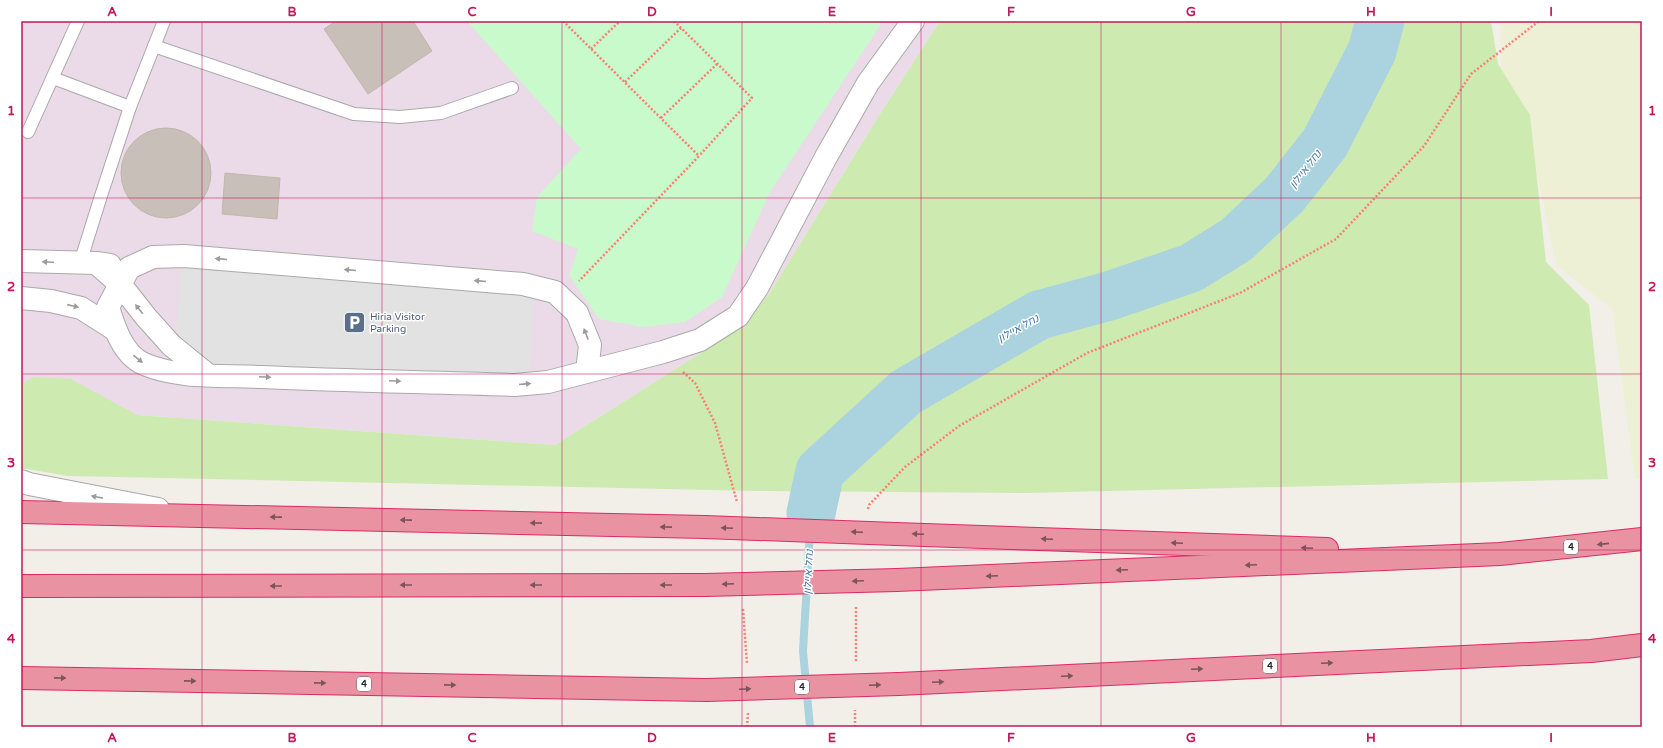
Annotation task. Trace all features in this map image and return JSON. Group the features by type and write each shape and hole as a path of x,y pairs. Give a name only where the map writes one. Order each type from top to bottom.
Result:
{"highway":[{"path":"21,512 705,528 1500,554"},
{"name":"4","path":"21,586 705,585 897,580 1500,554 1642,539"},
{"name":"4","path":"21,678 706,690 899,684 1591,651 1642,645"}],"street":[{"path":"587,372 590,345 578,313 555,292 523,284 184,256 153,257 124,276 108,307 114,329 128,352 143,364 175,373 208,375 515,385 548,382 587,372 663,352 700,340 738,316 757,288 826,157 868,83 913,21"},
{"path":"21,261 88,263 124,276 146,317 171,345 208,375"},
{"path":"21,298 51,301 81,308 114,329"},
{"path":"21,481 29,484 191,515"}],"lane":[{"path":"28,132 78,21"},
{"path":"88,263 130,107 164,21"},
{"path":"154,46 354,114 400,117 441,113 512,88"},
{"path":"53,78 130,107"}],"path":[{"path":"563,21 699,156"},
{"path":"591,49 620,21"},
{"path":"562,299 699,156 752,98 674,21"},
{"path":"867,512 869,505 905,467 959,426 1087,353 1240,293 1336,240 1424,146 1472,74 1539,21"},
{"path":"625,82 681,28"},
{"path":"661,118 717,64"},
{"path":"856,601 856,664"},
{"path":"855,727 856,703"}],"shaded area":[{"path":"21,21 940,21 880,114 769,294 742,327 555,445 137,415 21,413"},
{"name":"Hiria Visitor Parking","path":"181,256 535,278 529,388 175,367"}],"green space":[{"path":"467,21 883,21 770,192 722,297 685,322 643,327 599,319 569,275 578,249 532,231 537,197 581,149"},
{"path":"940,21 1491,21 1498,64 1530,115 1546,262 1589,305 1608,479 1028,493 755,491 68,476 21,468 21,385 33,377 71,379 137,415 555,445 742,327 769,294 880,114"},
{"path":"1501,21 1642,21 1642,478 1635,479 1612,309 1556,265 1525,114 1501,85"}],"building":[{"path":"336,21 413,21 432,51 368,94 324,29"},
{"path":"166,128 175,129 191,136 203,148 210,164 210,182 203,198 191,210 175,217 166,218 157,217 141,210 129,198 122,182 121,173 122,164 129,148 141,136 157,129"},
{"path":"225,173 280,178 277,219 222,214"}],"waterway":[{"name":"נחל איילון","path":"811,513 820,471 906,392 1039,315 1109,296 1191,268 1236,240 1284,195 1325,143 1372,51 1380,21"},
{"name":"נחל איילון","path":"810,727 803,651 811,513"}],"place":[{"name":"Hiria Visitor Parking","path":"355,322"}]}
